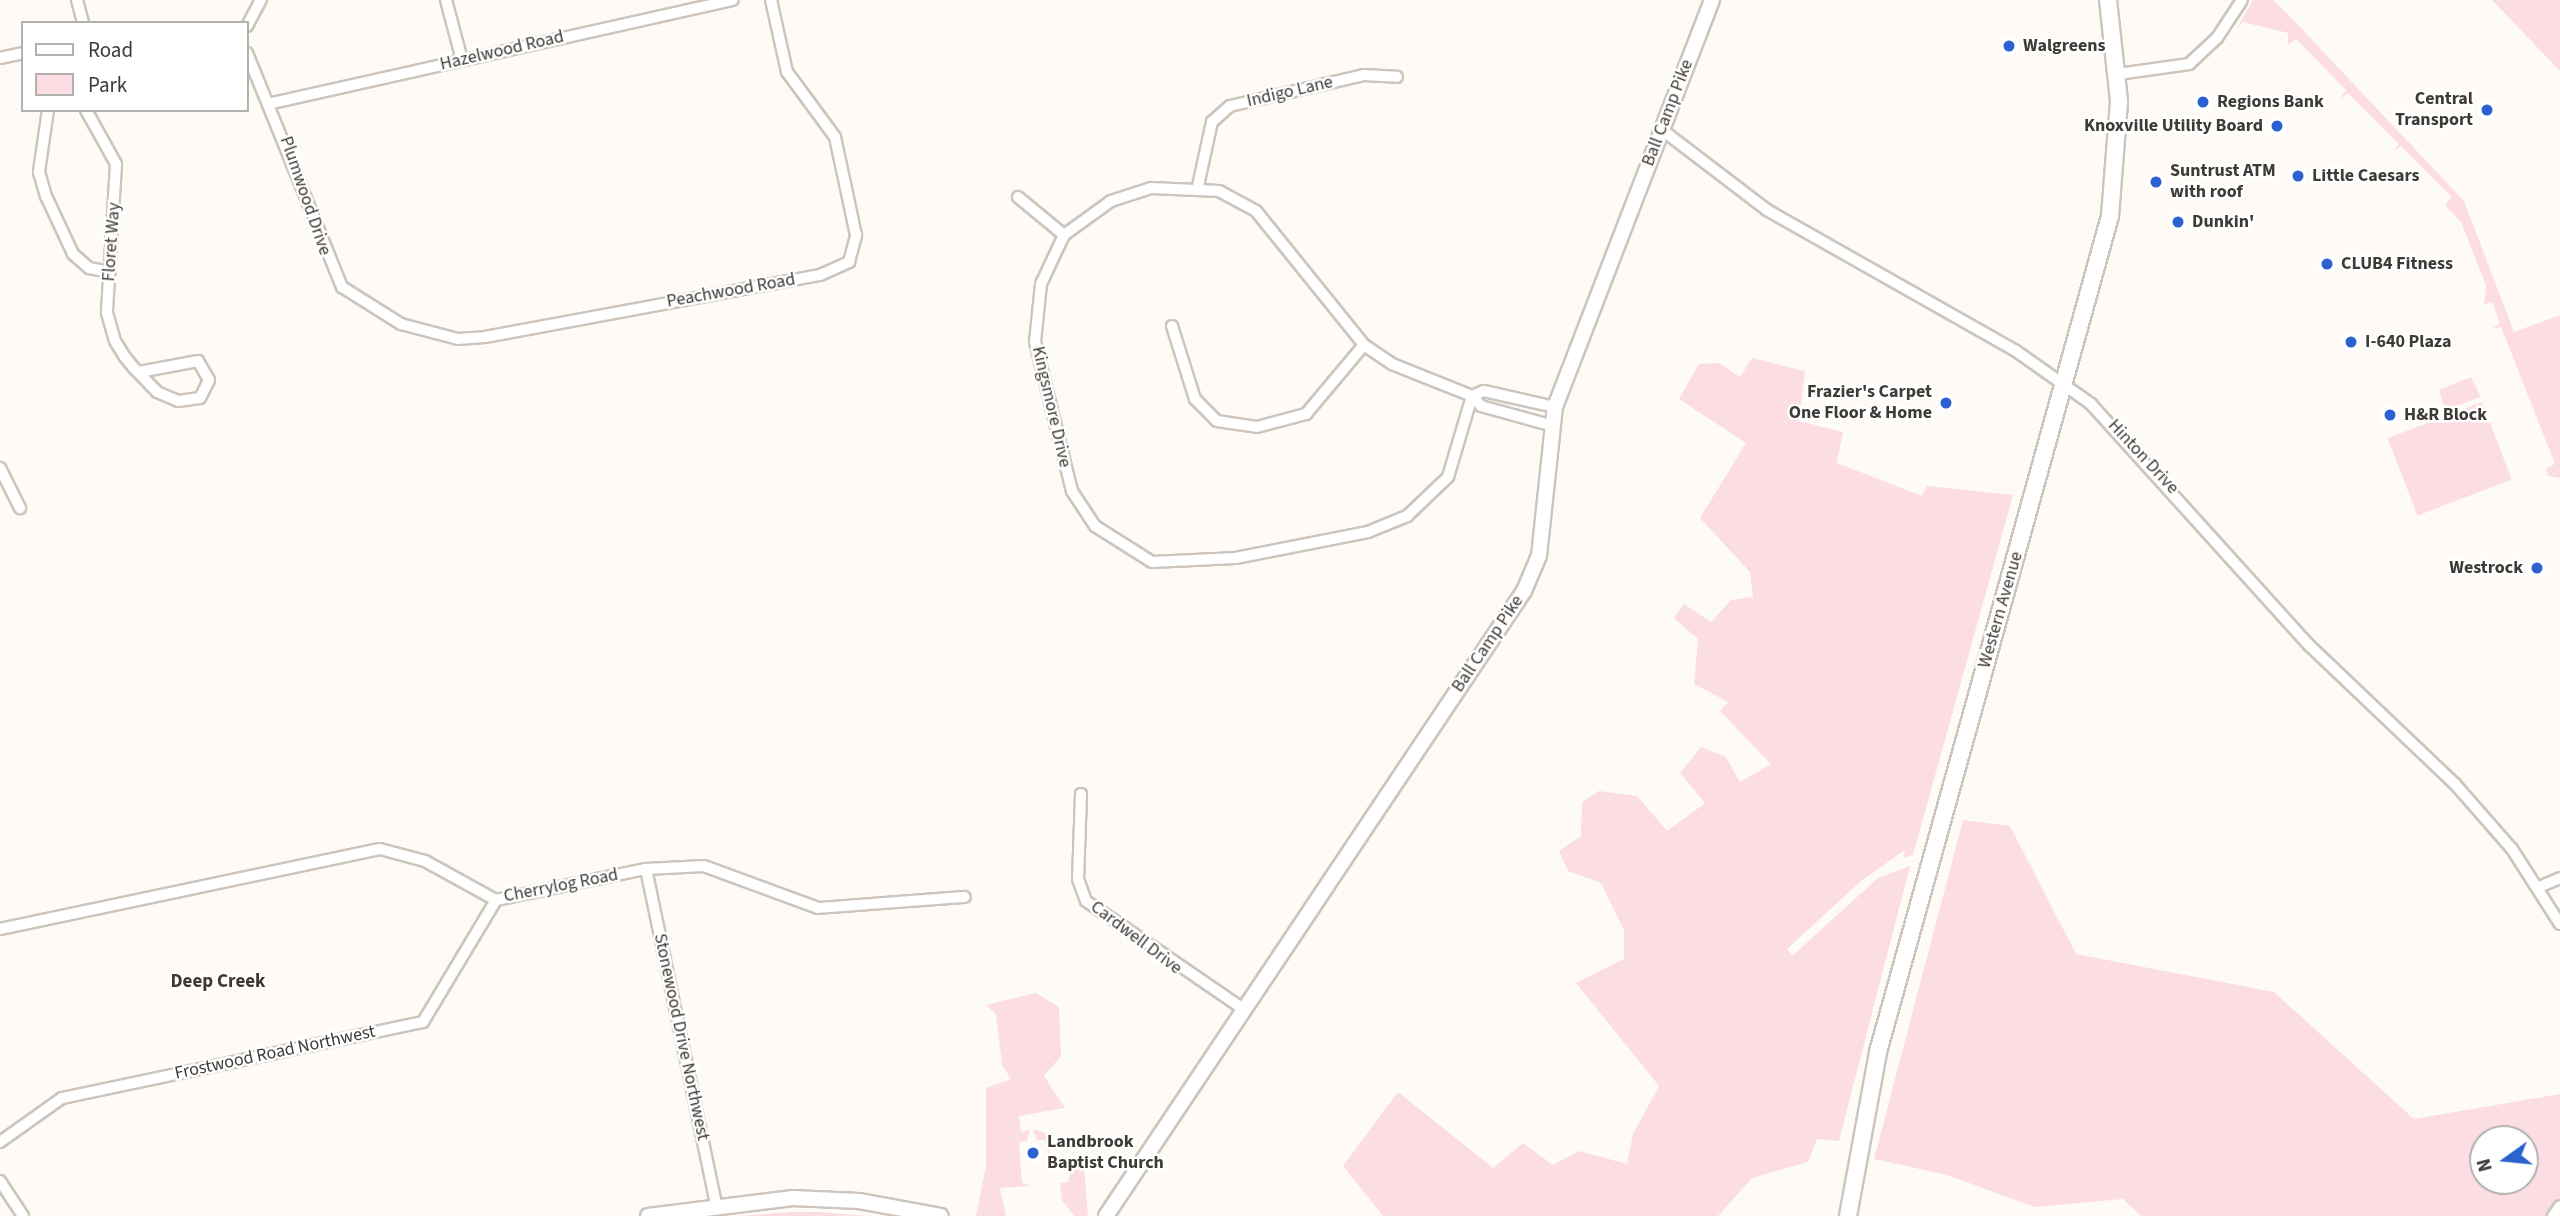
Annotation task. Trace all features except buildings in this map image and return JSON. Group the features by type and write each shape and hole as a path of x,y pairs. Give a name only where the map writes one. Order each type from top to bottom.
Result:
{"main road":[{"name":"Western Avenue","path":"1848,1216 1878,1052 2113,196 2118,74 2108,0"}],"street":[{"path":"77,0 82,21"},
{"path":"248,24 261,0"},
{"path":"446,0 462,60"},
{"name":"Hazelwood Road","path":"272,103 733,0"},
{"name":"Peachwood Road","path":"342,287 378,315 458,339 820,275 849,262 856,235 835,138 787,72 771,0"},
{"name":"Ball Camp Pike","path":"1105,1216 1524,590 1539,556 1550,425 1555,407 1712,0"},
{"path":"2118,74 2189,64 2217,38 2242,0"},
{"path":"0,58 21,53"},
{"name":"Plumwood Drive","path":"248,55 272,103 342,287"},
{"name":"Indigo Lane","path":"1198,186 1212,122 1230,106 1364,75 1397,77"},
{"path":"48,112 39,172 46,197 73,254 89,268 110,272"},
{"name":"Floret Way","path":"87,112 116,164 107,313 115,341 138,372 157,392 178,401 200,398 209,380 198,361 138,372"},
{"name":"Hinton Drive","path":"1661,130 1767,210 2063,383 2138,449 2310,646 2422,747 2539,887 2560,924"},
{"path":"1018,198 1064,235 1131,192 1198,186 1256,211 1364,345 1392,364 1472,396 1481,406 1550,425"},
{"name":"Kingsmore Drive","path":"1064,235 1041,284 1035,342 1072,491 1095,526 1133,555 1200,564 1368,532 1407,516 1448,477 1472,396"},
{"path":"1172,326 1195,400 1217,421 1257,427 1306,414 1364,345"},
{"path":"1472,396 1484,391 1555,407"},
{"path":"0,468 20,508"},
{"name":"Cardwell Drive","path":"1081,794 1078,879 1086,901 1243,1009"},
{"name":"Cherrylog Road","path":"0,929 380,849 425,861 496,900 646,869 704,866 818,908 965,897"},
{"name":"Stonewood Drive Northwest","path":"646,869 716,1205"},
{"path":"2539,887 2560,878"},
{"name":"Frostwood Road Northwest","path":"0,1142 62,1098 423,1022 496,900"},
{"path":"0,1181 23,1216"},
{"path":"648,1216 716,1205 829,1198 941,1216"},
{"path":"2553,1216 2560,1206"}],"green space":[{"path":"2253,0 2273,0 2283,9 2464,201 2514,332 2560,315 2560,478 2548,476 2546,468 2555,464 2501,327 2492,329 2500,323 2492,302 2484,304 2486,285 2461,222 2445,205 2452,197 2401,146 2393,152 2399,144 2348,93 2340,99 2346,90 2296,39 2288,45 2288,33 2243,22 2236,30"},
{"path":"2492,0 2560,0 2560,71"},
{"path":"1752,358 1805,371 1799,421 1843,432 1837,463 1922,496 1927,486 2013,495 1913,855 1903,858 1905,850 1861,881 1787,949 1792,956 1878,878 1910,866 1839,1141 1817,1139 1808,1162 1752,1178 1718,1216 1383,1216 1343,1166 1398,1092 1493,1168 1523,1143 1553,1165 1579,1151 1627,1164 1633,1134 1659,1086 1576,983 1624,959 1624,930 1601,883 1568,871 1559,851 1581,836 1582,802 1599,791 1637,796 1667,831 1705,803 1680,773 1701,747 1726,757 1740,782 1771,764 1720,711 1728,702 1694,684 1698,639 1674,618 1684,604 1711,622 1731,600 1753,597 1750,572 1700,518 1746,443 1679,399 1699,364 1719,363 1740,377"},
{"path":"2471,377 2481,397 2445,410 2439,390"},
{"path":"2482,402 2512,479 2417,516 2388,438"},
{"path":"1963,820 2010,826 2076,954 2274,992 2414,1119 2560,1094 2560,1216 2141,1216 2123,1199 2035,1207 1947,1175 1874,1159"},
{"path":"1036,993 1059,1007 1061,1056 1044,1076 1065,1108 1019,1116 1021,1132 1030,1129 1027,1141 1019,1142 1022,1183 1031,1186 1000,1188 1006,1216 976,1216 986,1166 986,1088 1011,1079 1002,1065 996,1014 986,1005"},
{"path":"1033,1129 1048,1134 1050,1166 1045,1140 1037,1140"},
{"path":"1072,1166 1084,1166 1088,1216 1074,1216 1062,1200 1060,1183 1068,1182"},
{"path":"821,1212 868,1216 739,1216"}],"place":[{"name":"Walgreens","path":"2009,46"},
{"name":"Regions Bank","path":"2203,102"},
{"name":"Central Transport","path":"2487,110"},
{"name":"Knoxville Utility Board","path":"2277,126"},
{"name":"Little Caesars","path":"2298,176"},
{"name":"Suntrust ATM with roof","path":"2156,182"},
{"name":"Dunkin'","path":"2178,222"},
{"name":"CLUB4 Fitness","path":"2327,264"},
{"name":"I-640 Plaza","path":"2351,342"},
{"name":"Frazier's Carpet One Floor & Home","path":"1946,403"},
{"name":"H&R Block","path":"2390,415"},
{"name":"Westrock","path":"2537,568"},
{"name":"Landbrook Baptist Church","path":"1033,1153"}],"district":[{"name":"Deep Creek","path":"218,982"}]}
